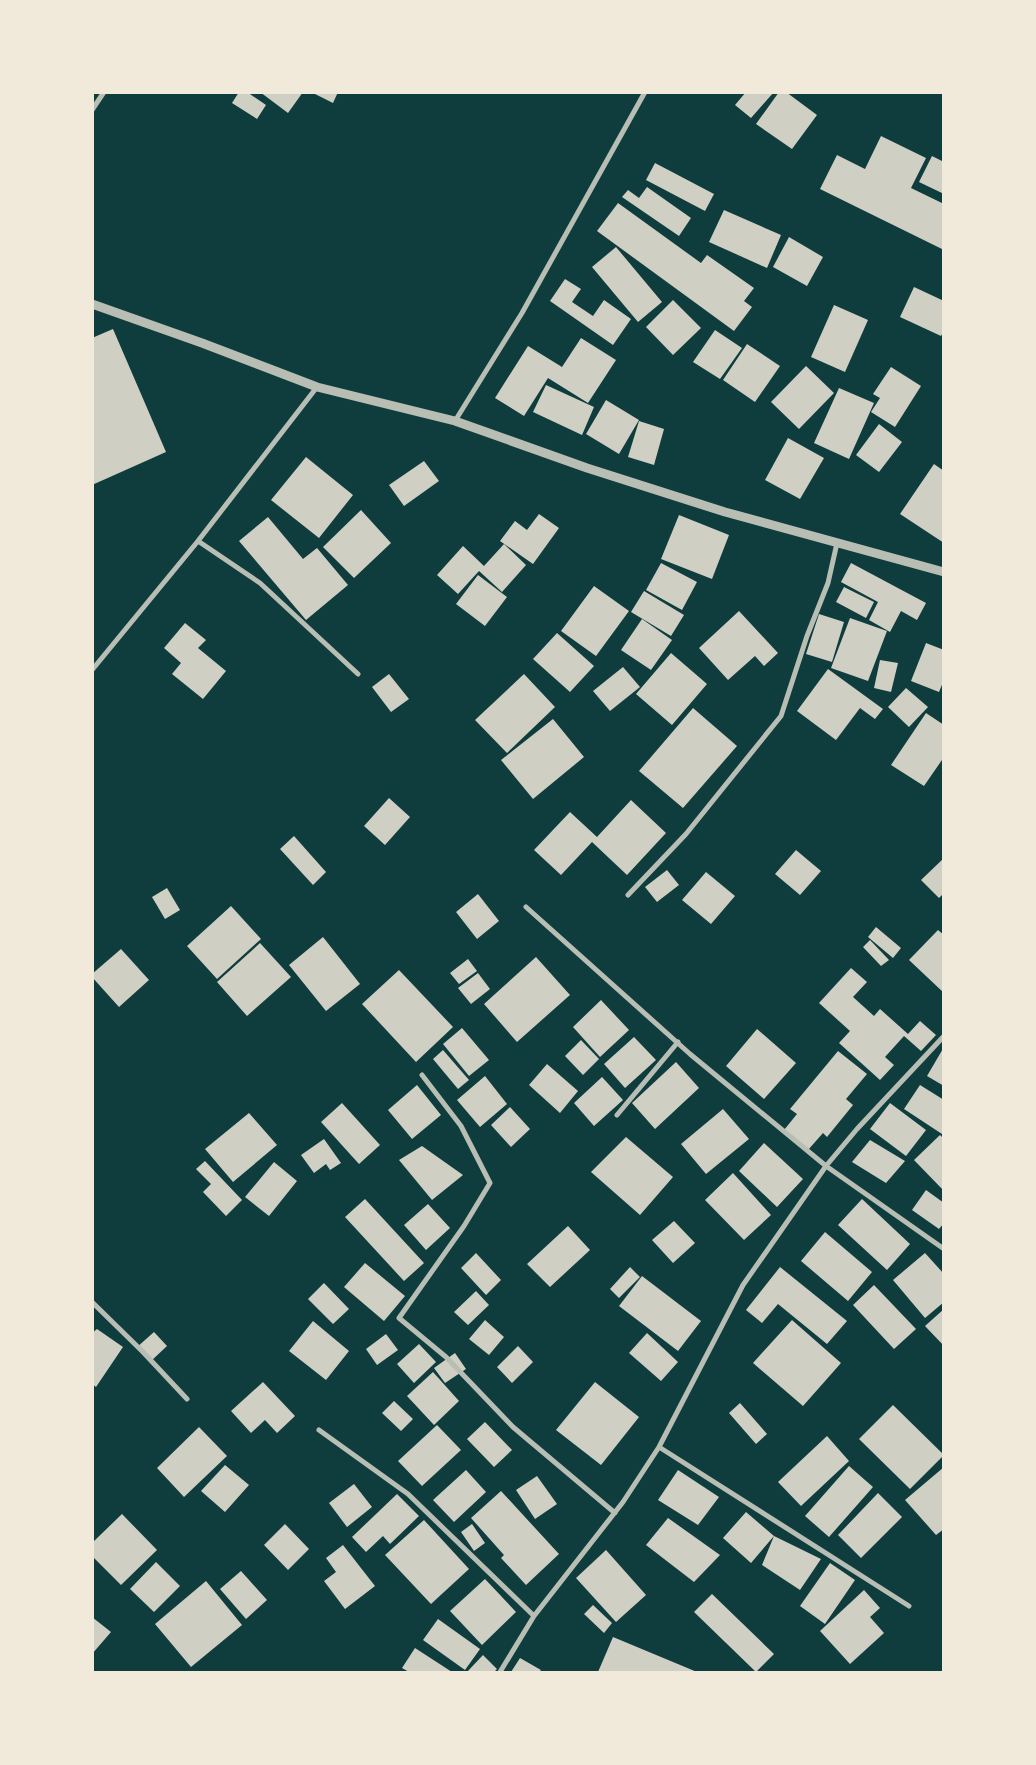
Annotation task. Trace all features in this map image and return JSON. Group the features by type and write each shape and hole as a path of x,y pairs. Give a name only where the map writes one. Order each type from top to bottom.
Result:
{"street":[{"path":"455,421 522,313 644,92"},
{"path":"92,110 102,93"},
{"path":"92,304 317,387 455,421 605,474 725,512 944,572"},
{"path":"92,670 198,542 317,387"},
{"path":"198,542 260,583 358,674"},
{"path":"628,895 686,834 782,716 807,636 828,583 837,543"},
{"path":"526,907 678,1042 826,1166 944,1249"},
{"path":"500,1672 534,1616 615,1513 659,1447 743,1285 826,1166 857,1129 944,1036"},
{"path":"617,1115 678,1042"},
{"path":"422,1075 461,1126 490,1182 464,1226 399,1318 446,1358 513,1426 615,1513"},
{"path":"92,1302 188,1399"},
{"path":"319,1430 408,1494 534,1616"},
{"path":"659,1447 908,1606"}],"building":[{"path":"239,92 247,92 266,105 257,119 232,103"},
{"path":"260,92 303,92 288,113"},
{"path":"311,92 338,92 333,103"},
{"path":"746,92 774,92 751,118 735,105"},
{"path":"779,92 786,92 817,115 792,149 756,124"},
{"path":"881,136 926,158 911,188 944,204 944,250 820,189 837,155 865,169"},
{"path":"932,156 944,162 944,194 919,182"},
{"path":"655,163 714,194 705,211 646,180"},
{"path":"647,187 691,218 679,236 622,197 628,190 639,198"},
{"path":"618,203 701,263 707,255 754,288 744,301 752,307 734,331 597,231"},
{"path":"724,210 781,235 767,268 709,242"},
{"path":"789,237 823,257 807,286 773,267"},
{"path":"616,247 662,302 638,322 592,267"},
{"path":"565,279 581,289 572,302 593,316 604,300 631,319 613,345 550,301"},
{"path":"914,287 944,301 944,330 941,336 900,317"},
{"path":"673,300 701,328 673,355 646,327"},
{"path":"834,305 868,320 845,372 811,357"},
{"path":"113,329 166,452 92,485 92,338"},
{"path":"715,330 742,348 720,379 693,362"},
{"path":"581,338 616,360 588,403 548,378 524,416 495,398 528,346 562,367"},
{"path":"747,344 780,366 755,402 723,380"},
{"path":"806,366 834,393 799,429 771,402"},
{"path":"891,367 921,386 895,427 871,412 880,398 873,394"},
{"path":"546,385 594,407 582,435 533,412"},
{"path":"839,388 874,403 849,459 814,443"},
{"path":"606,400 639,420 619,454 586,434"},
{"path":"639,421 664,429 654,465 628,457"},
{"path":"879,424 902,442 879,472 856,455"},
{"path":"788,438 824,458 800,499 765,480"},
{"path":"306,457 353,495 319,538 271,500"},
{"path":"424,461 439,481 404,506 389,485"},
{"path":"934,464 944,471 944,543 900,514"},
{"path":"361,510 391,543 354,578 323,547"},
{"path":"539,514 559,528 533,564 500,541 515,521 527,530"},
{"path":"679,515 729,535 712,579 661,559"},
{"path":"268,517 303,559 317,548 348,585 306,620 239,541"},
{"path":"504,544 526,565 502,592 479,571 458,594 437,575 463,546 484,566"},
{"path":"661,563 697,582 682,610 646,590"},
{"path":"851,563 926,603 917,620 901,611 890,632 869,620 878,602 841,582"},
{"path":"478,575 507,597 485,626 456,604"},
{"path":"594,586 629,611 596,656 561,631"},
{"path":"844,587 874,602 866,618 836,602"},
{"path":"644,591 684,615 671,636 631,612"},
{"path":"739,611 778,653 764,666 755,656 728,680 699,648"},
{"path":"819,614 844,622 832,662 806,654"},
{"path":"850,618 887,631 868,681 831,668"},
{"path":"642,619 672,640 651,670 621,650"},
{"path":"185,623 206,640 198,648 226,671 203,699 172,674 181,663 164,648"},
{"path":"557,633 594,666 570,692 533,659"},
{"path":"926,643 944,650 944,680 939,692 911,681"},
{"path":"671,653 707,684 672,725 636,694"},
{"path":"880,660 898,663 891,692 874,688"},
{"path":"623,667 640,687 610,711 593,691"},
{"path":"828,669 883,709 875,719 860,708 836,740 797,711"},
{"path":"389,674 409,699 391,712 372,687"},
{"path":"524,674 555,707 507,753 475,720"},
{"path":"906,688 928,707 909,727 888,707"},
{"path":"693,708 737,746 683,808 639,771"},
{"path":"926,713 944,725 944,757 924,786 891,765"},
{"path":"553,719 584,757 533,799 501,760"},
{"path":"389,798 410,817 385,845 364,826"},
{"path":"631,800 666,833 627,875 592,842 561,875 534,850 570,812 597,837"},
{"path":"294,836 326,872 313,885 280,849"},
{"path":"796,850 821,871 800,895 775,874"},
{"path":"944,858 944,893 939,898 921,880"},
{"path":"667,870 679,885 657,902 645,887"},
{"path":"706,872 735,896 711,924 682,900"},
{"path":"167,888 180,910 165,919 152,897"},
{"path":"478,894 499,921 477,939 456,912"},
{"path":"231,906 261,939 217,979 187,946"},
{"path":"876,927 901,948 893,958 868,937"},
{"path":"938,930 944,935 944,993 909,960"},
{"path":"323,937 360,984 326,1011 289,965"},
{"path":"870,940 889,960 881,966 863,947"},
{"path":"260,943 291,977 247,1016 217,982"},
{"path":"121,949 149,980 119,1007 92,977 92,974"},
{"path":"536,957 570,995 517,1042 484,1004"},
{"path":"468,959 477,971 459,984 450,973"},
{"path":"851,968 867,982 853,997 874,1016 880,1009 908,1034 920,1021 936,1035 921,1051 904,1036 885,1057 894,1065 880,1080 839,1043 850,1031 819,1003"},
{"path":"399,970 453,1027 416,1062 362,1004"},
{"path":"478,973 490,989 471,1004 458,988"},
{"path":"601,1000 629,1030 600,1057 573,1027"},
{"path":"462,1028 489,1060 469,1076 443,1044"},
{"path":"757,1029 796,1063 764,1099 726,1066"},
{"path":"634,1037 656,1060 625,1088 604,1064"},
{"path":"581,1040 599,1059 583,1075 565,1056"},
{"path":"944,1047 944,1086 927,1076"},
{"path":"443,1050 469,1080 458,1089 433,1059"},
{"path":"838,1051 867,1074 846,1099 853,1105 827,1137 823,1133 808,1150 784,1130 797,1114 790,1109"},
{"path":"676,1062 699,1088 655,1129 632,1103"},
{"path":"547,1064 578,1091 560,1113 529,1085"},
{"path":"485,1076 507,1104 480,1127 457,1100"},
{"path":"602,1077 623,1100 594,1126 574,1103"},
{"path":"417,1085 441,1115 412,1139 388,1110"},
{"path":"920,1085 944,1100 944,1132 942,1134 904,1109"},
{"path":"342,1103 380,1145 359,1164 321,1122"},
{"path":"890,1103 926,1130 906,1156 870,1129"},
{"path":"510,1107 530,1129 511,1147 491,1125"},
{"path":"723,1109 749,1139 706,1174 681,1144"},
{"path":"249,1113 277,1145 233,1182 205,1149"},
{"path":"940,1135 944,1139 944,1191 914,1160"},
{"path":"626,1137 673,1177 640,1215 591,1172"},
{"path":"324,1139 341,1163 330,1170 326,1164 314,1173 301,1155"},
{"path":"870,1140 905,1161 886,1183 852,1162"},
{"path":"764,1143 803,1179 777,1207 739,1171"},
{"path":"422,1146 463,1175 432,1200 399,1160"},
{"path":"205,1161 242,1200 226,1216 203,1192 211,1184 196,1169"},
{"path":"274,1162 297,1181 269,1216 245,1197"},
{"path":"733,1173 771,1215 744,1240 705,1200"},
{"path":"926,1190 944,1203 944,1223 939,1229 912,1210"},
{"path":"365,1199 424,1263 404,1281 345,1217"},
{"path":"862,1199 910,1244 887,1270 838,1225"},
{"path":"428,1204 450,1228 426,1250 404,1225"},
{"path":"674,1221 695,1243 673,1263 652,1240"},
{"path":"568,1226 590,1250 550,1287 527,1264"},
{"path":"825,1232 872,1272 848,1301 801,1261"},
{"path":"476,1253 501,1280 486,1295 461,1268"},
{"path":"925,1253 944,1274 944,1302 925,1318 893,1280"},
{"path":"365,1263 405,1296 384,1321 344,1287"},
{"path":"630,1267 640,1277 619,1298 610,1289"},
{"path":"780,1267 847,1321 827,1344 778,1304 762,1323 746,1310"},
{"path":"642,1276 701,1321 678,1351 619,1306"},
{"path":"324,1283 349,1309 333,1324 308,1299"},
{"path":"874,1285 916,1329 894,1349 853,1305"},
{"path":"476,1291 489,1305 468,1325 454,1312"},
{"path":"944,1309 944,1346 925,1326"},
{"path":"485,1320 504,1337 489,1355 469,1339"},
{"path":"792,1320 841,1363 803,1406 753,1363"},
{"path":"313,1321 349,1351 326,1380 289,1351"},
{"path":"97,1329 123,1347 96,1387 92,1384 92,1333"},
{"path":"154,1332 167,1346 150,1362 136,1348"},
{"path":"647,1333 678,1362 661,1381 629,1353"},
{"path":"386,1334 398,1350 377,1365 366,1349"},
{"path":"419,1344 436,1362 414,1383 397,1364"},
{"path":"518,1346 533,1362 512,1383 497,1367"},
{"path":"455,1353 466,1369 445,1383 434,1368"},
{"path":"433,1372 459,1401 434,1425 407,1396"},
{"path":"263,1382 295,1416 277,1433 265,1420 251,1433 231,1411"},
{"path":"595,1382 639,1417 601,1465 556,1430"},
{"path":"394,1401 413,1419 401,1431 382,1413"},
{"path":"740,1403 767,1434 756,1444 729,1413"},
{"path":"893,1405 944,1455 910,1489 859,1439"},
{"path":"485,1422 512,1450 494,1467 467,1439"},
{"path":"437,1425 461,1450 422,1486 398,1461"},
{"path":"199,1427 227,1456 184,1497 157,1468"},
{"path":"827,1436 849,1461 801,1506 778,1482"},
{"path":"225,1465 249,1485 225,1512 201,1491"},
{"path":"849,1466 873,1487 829,1537 805,1516"},
{"path":"944,1467 944,1529 936,1535 905,1500"},
{"path":"466,1470 486,1492 454,1522 433,1500"},
{"path":"678,1470 719,1497 698,1525 658,1500"},
{"path":"537,1476 557,1504 535,1519 516,1490"},
{"path":"354,1484 372,1507 347,1527 329,1503"},
{"path":"501,1491 559,1554 526,1585 501,1558 504,1555 471,1518"},
{"path":"878,1493 902,1517 861,1558 838,1535"},
{"path":"397,1494 419,1516 390,1544 383,1536 366,1552 352,1537"},
{"path":"746,1512 774,1536 751,1563 723,1538"},
{"path":"122,1514 157,1550 121,1585 92,1556 92,1543"},
{"path":"668,1518 720,1555 694,1582 646,1545"},
{"path":"424,1520 469,1569 431,1604 385,1555"},
{"path":"285,1524 309,1549 288,1570 264,1545"},
{"path":"472,1524 485,1543 474,1551 461,1532"},
{"path":"774,1536 821,1559 800,1590 762,1565"},
{"path":"343,1545 375,1586 345,1609 324,1581 336,1572 326,1558"},
{"path":"606,1550 646,1595 616,1622 576,1578"},
{"path":"156,1562 180,1586 154,1612 130,1589"},
{"path":"830,1563 855,1580 825,1624 800,1606"},
{"path":"241,1571 267,1600 246,1619 220,1589"},
{"path":"485,1579 516,1612 482,1645 450,1611"},
{"path":"206,1581 242,1625 191,1667 155,1624"},
{"path":"864,1590 880,1608 870,1617 884,1633 850,1664 820,1631"},
{"path":"712,1594 774,1654 756,1672 694,1612"},
{"path":"593,1605 612,1623 604,1633 584,1614"},
{"path":"92,1617 111,1632 92,1654"},
{"path":"438,1619 480,1649 465,1670 423,1640"},
{"path":"613,1637 697,1672 598,1672"},
{"path":"415,1648 452,1672 409,1672 402,1668"},
{"path":"483,1655 497,1669 494,1672 467,1672"},
{"path":"520,1658 541,1670 539,1672 511,1672"}]}
